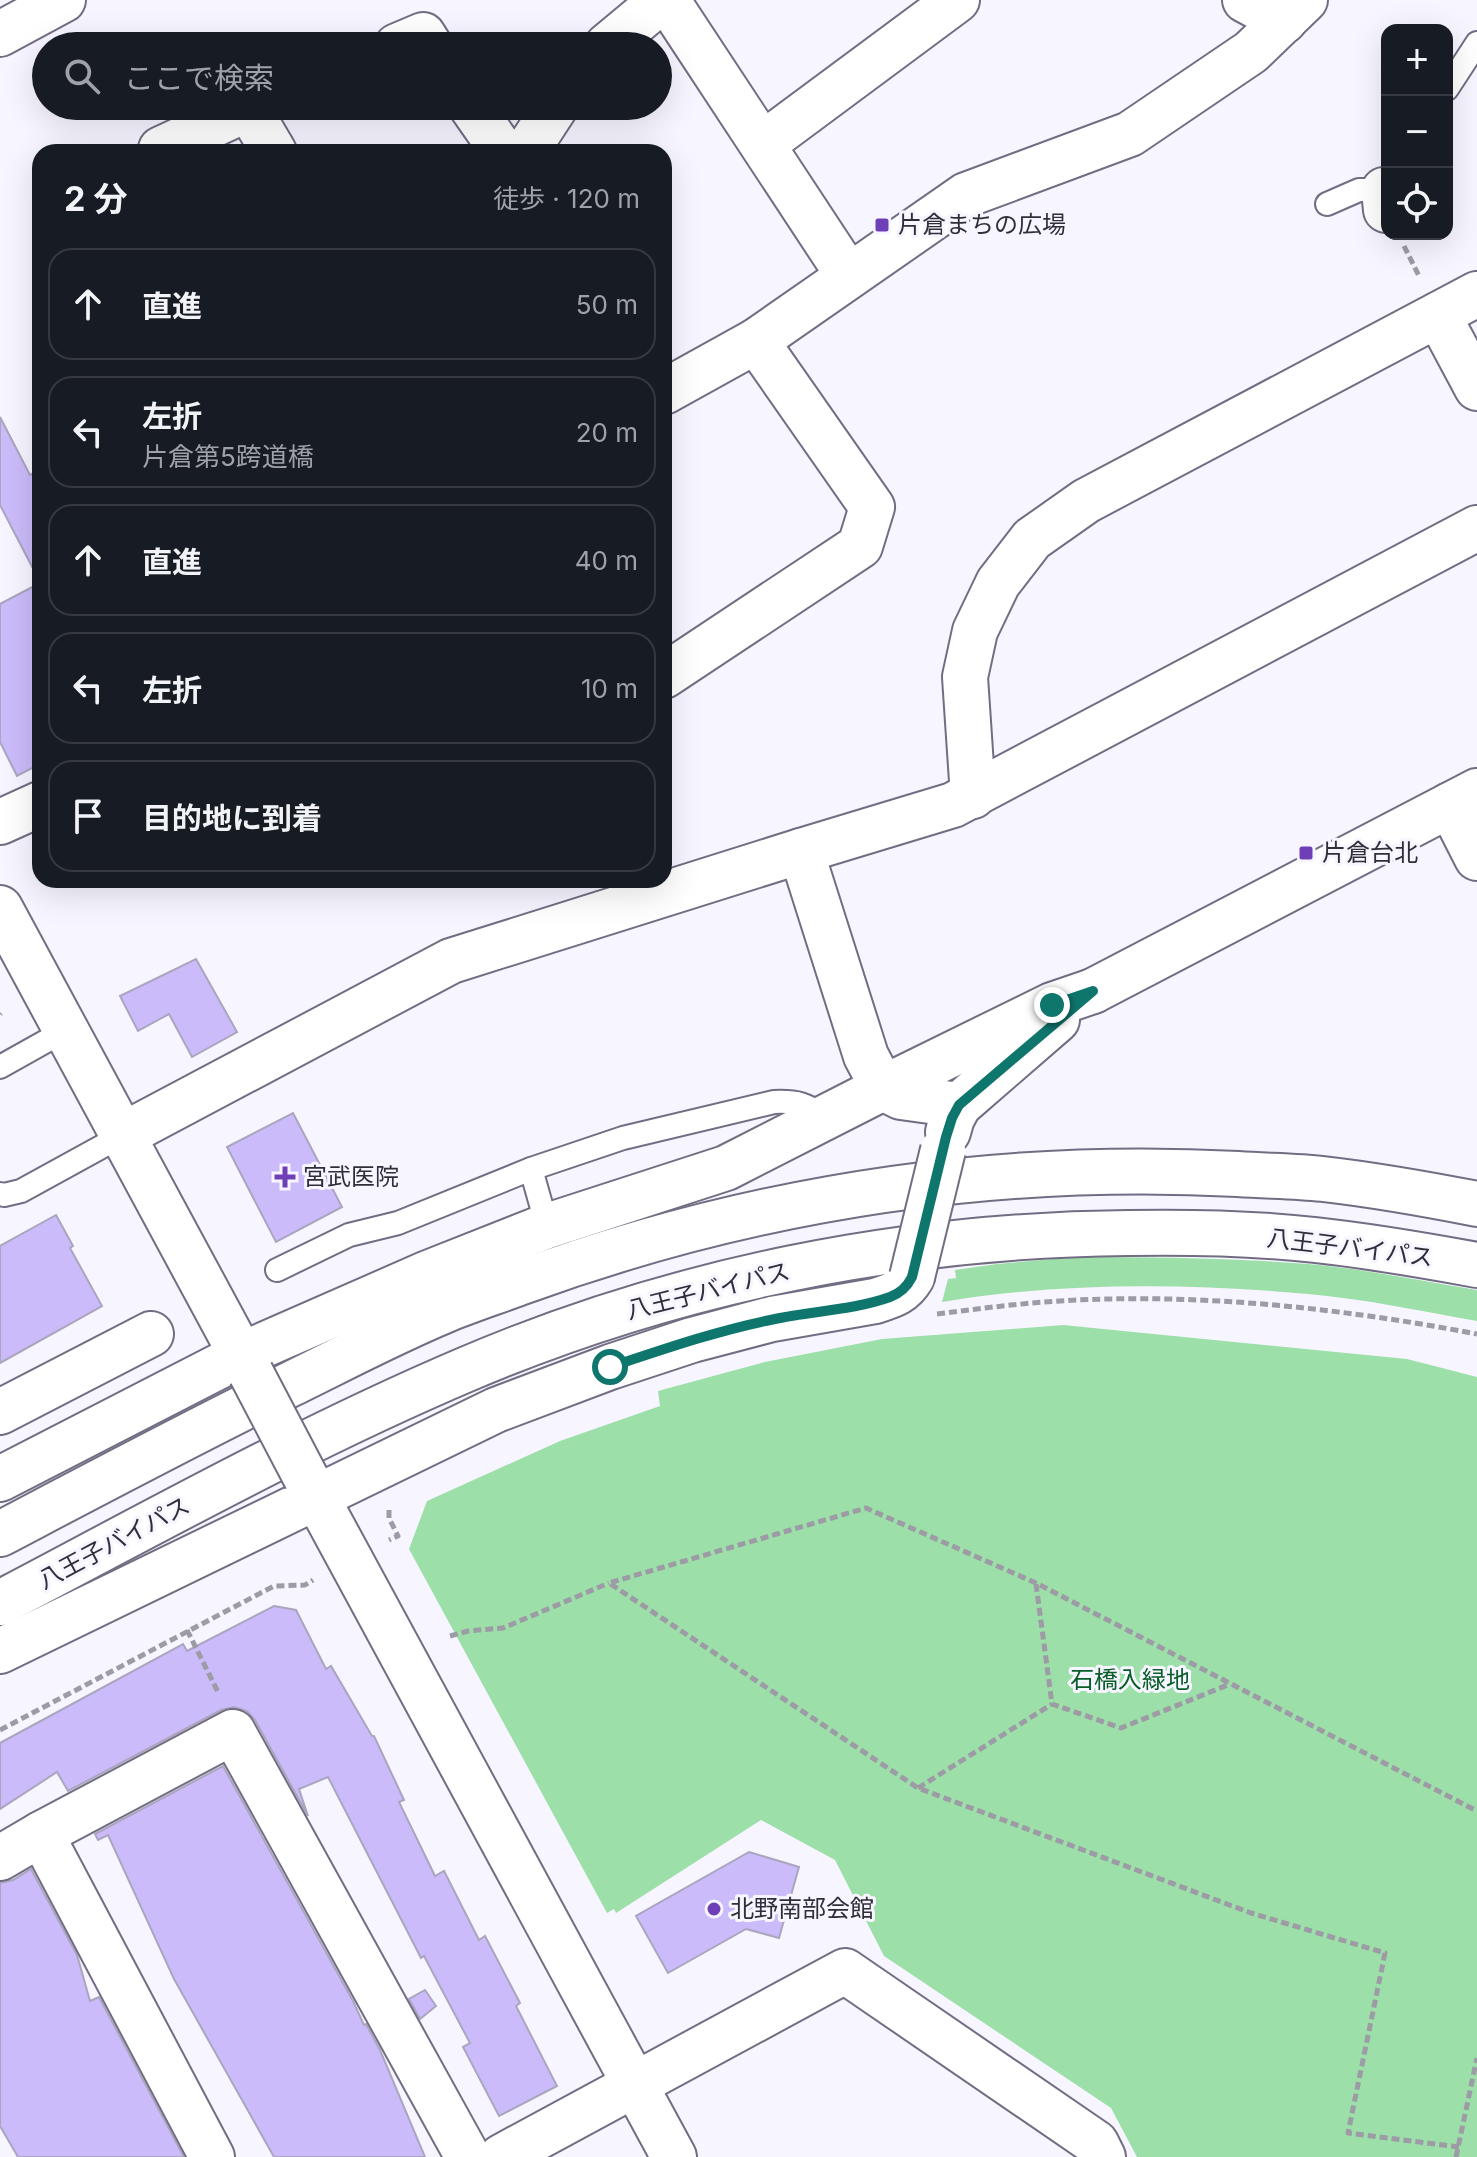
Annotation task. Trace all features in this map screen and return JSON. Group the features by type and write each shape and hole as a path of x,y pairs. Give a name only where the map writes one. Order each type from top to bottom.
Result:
{"main road":[{"path":"0,34 63,0"},
{"path":"625,32 665,0 848,275"},
{"path":"763,144 957,0"},
{"path":"1245,0 1295,11"},
{"path":"672,388 756,341 966,195 1130,134 1251,52 1295,11"},
{"path":"172,144 223,120"},
{"path":"258,120 270,144"},
{"path":"481,120 497,144"},
{"path":"531,144 547,120"},
{"path":"973,796 965,677 975,631 998,583 1032,539 1086,501 1477,294"},
{"path":"1438,315 1477,388"},
{"path":"672,671 860,546 872,507 756,341"},
{"path":"123,1135 451,961 953,805 1477,528"},
{"path":"0,1479 246,1364 428,1273 547,1226 715,1173 1052,1005 1093,991 1464,798 1477,858"},
{"path":"0,822 32,808"},
{"path":"801,851 866,1056 883,1088 901,1097 959,1105"},
{"path":"0,908 674,2157"},
{"path":"0,1651 311,1488 510,1404 692,1340 772,1319 875,1301 907,1286 921,1296 943,1150 959,1105 1093,991"},
{"path":"0,1534 195,1431 446,1310 617,1250 733,1218 871,1191 982,1177 1072,1171 1187,1171 1321,1178 1477,1204"},
{"name":"八王子バイパス","path":"0,1603 223,1486 469,1368 581,1326 743,1278 877,1252 982,1239 1068,1233 1186,1232 1312,1240 1402,1251 1477,1265"},
{"path":"0,1412 151,1334"},
{"path":"0,1858 233,1732 468,2157"},
{"path":"41,1834 212,2157"},
{"path":"501,2157 845,1971 1096,2143 1103,2157"}],"lane":[{"path":"1453,80 1477,43"},
{"path":"1327,204 1359,190 1381,194"},
{"path":"0,1067 66,1030"},
{"path":"277,1270 349,1235 398,1223 531,1169 623,1138 774,1102 794,1101 826,1117"},
{"path":"0,1194 21,1191 123,1135"},
{"path":"531,1169 547,1226"}],"path":[{"path":"921,1296 1000,1306 1078,1300 1224,1301 1309,1307 1477,1334"},
{"path":"450,1636 503,1628 609,1583 866,1508 1036,1583 1477,1811"},
{"path":"609,1583 918,1788 1251,1913 1385,1953 1348,2133 1459,2147"},
{"path":"1036,1583 1052,1704"},
{"path":"0,1730 274,1586 305,1585"},
{"path":"187,1630 224,1704"},
{"path":"1052,1704 1121,1728 1230,1684"},
{"path":"918,1788 1052,1704"},
{"path":"1456,2157 1477,2058"},
{"path":"1470,2088 1477,2095"}],"green space":[{"path":"1076,1257 1250,1260 1372,1272 1477,1290 1477,1321 1329,1296 1171,1286 1033,1291 942,1302 948,1279 956,1278 955,1270"},
{"name":"石橋入緑地","path":"1063,1325 1407,1359 1477,1377 1477,2157 1137,2157 1111,2108 884,1956 835,1860 761,1820 616,1913 614,1909 607,1913 409,1549 427,1501 560,1441 660,1406 658,1391 765,1362 882,1339"}],"building":[{"path":"0,417 32,474 32,567 0,505"},
{"path":"32,587 32,768 17,776 0,742 0,604"},
{"path":"196,959 237,1032 192,1057 169,1014 138,1031 120,996"},
{"name":"宮武医院","path":"293,1113 342,1207 276,1242 227,1147"},
{"path":"56,1215 102,1306 0,1363 0,1246"},
{"path":"274,1606 296,1610 326,1669 331,1666 374,1736 404,1800 399,1802 435,1876 444,1871 479,1940 485,1936 520,2003 516,2006 557,2086 499,2116 463,2047 470,2043 424,1956 421,1958 328,1777 299,1789 308,1816 247,1711 234,1707 221,1710 68,1791 57,1772 0,1809 0,1743 183,1644 187,1651"},
{"path":"223,1766 380,2050 425,2157 274,2157 174,1979 108,1835 98,1840 95,1834"},
{"path":"749,1852 799,1867 779,1938 746,1929 668,1973 636,1916"},
{"path":"31,1869 77,1955 90,2001 99,1997 184,2157 18,2157 0,2126 0,1883 13,1880"},
{"path":"425,1990 436,2006 420,2019 409,1999"}],"place":[{"name":"片倉まちの広場","path":"882,225"},
{"name":"片倉台北","path":"1306,853"},
{"name":"宮武医院","path":"285,1177"},
{"name":"北野南部会館","path":"714,1909"}],"route":[{"path":"610,1367 692,1340 772,1319 875,1301 900,1292 912,1277 946,1137 959,1105 1093,991 1052,1005"}]}
